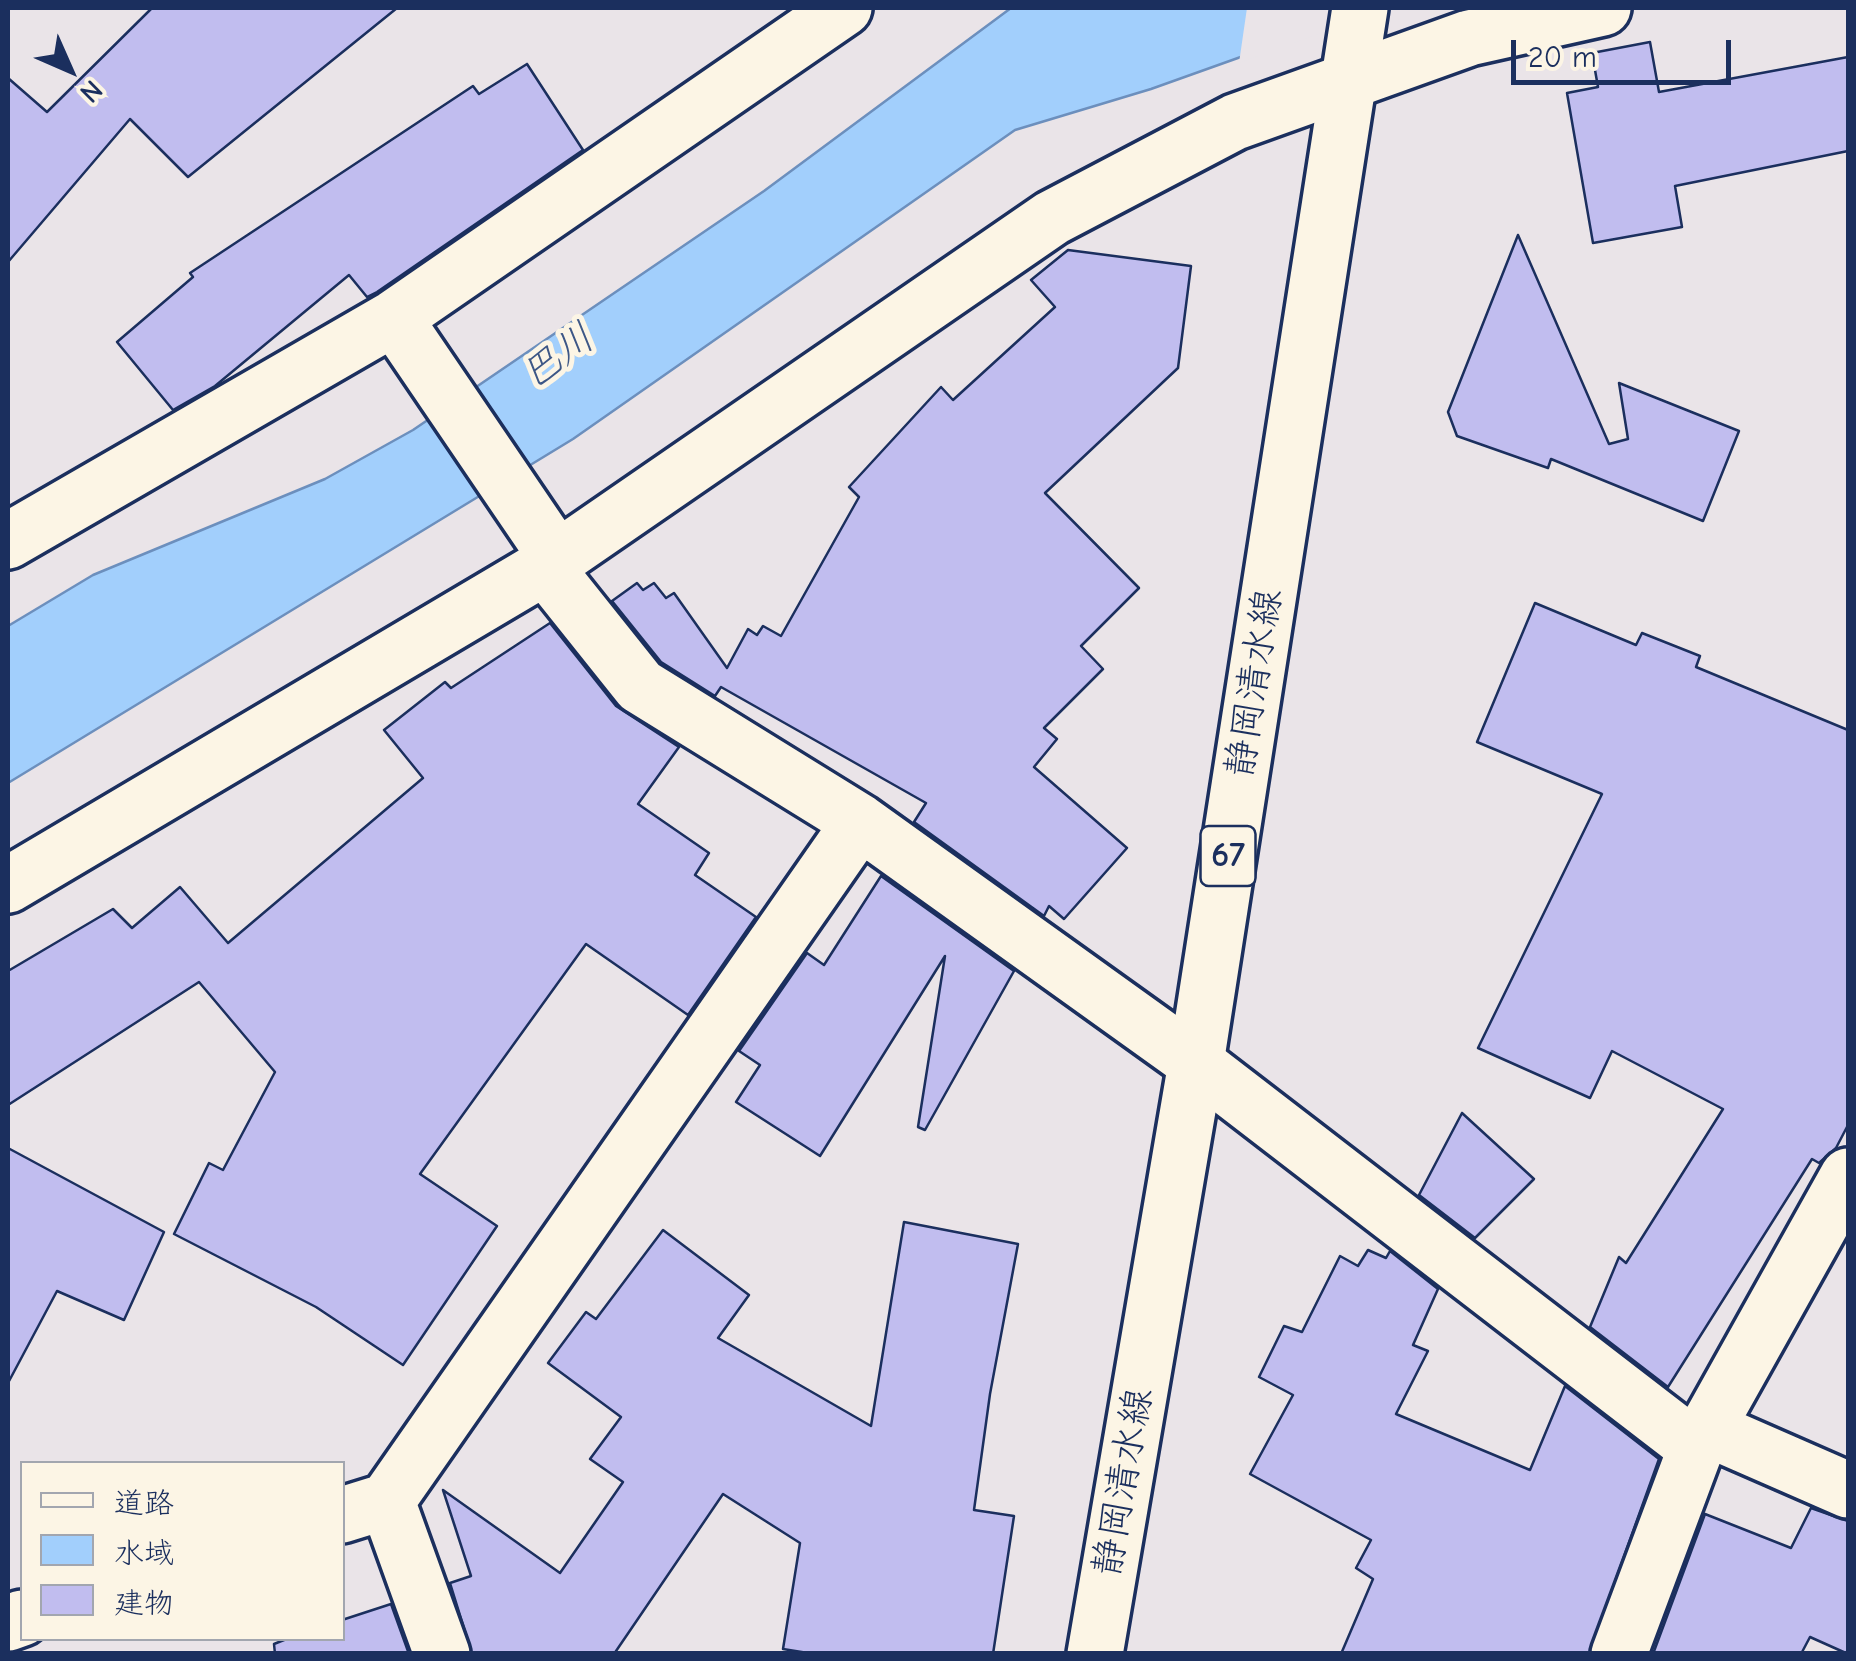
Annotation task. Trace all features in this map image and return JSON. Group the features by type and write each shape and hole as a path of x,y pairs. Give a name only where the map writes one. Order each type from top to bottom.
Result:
{"street":[{"path":"8,541 401,330 844,8"},
{"path":"8,886 546,551 1052,218 1235,122 1354,49 1469,38 1603,8"},
{"name":"静岡清水線","path":"1095,1654 1196,1063 1354,49"},
{"path":"401,330 640,686 860,822 1196,1063 1701,1438 1848,1490"},
{"path":"442,1654 365,1508 860,822"},
{"path":"1619,1654 1701,1438 1848,1176"}],"water":[{"name":"巴川","path":"1011,8 1378,8 1151,89 1015,130 573,439 8,783 8,626 93,575 325,479 413,430 764,191"}],"pier":[{"path":"1247,8 1383,8 1239,63"}],"building":[{"path":"152,8 397,8 188,177 130,119 8,262 8,78 47,112"},
{"path":"1650,42 1659,92 1848,57 1848,151 1675,186 1682,227 1593,243 1567,93 1598,87 1592,53"},
{"path":"527,64 583,150 377,292 367,297 349,275 215,386 173,410 117,342 193,277 190,273 473,86 479,94"},
{"path":"1518,235 1609,444 1628,439 1619,383 1739,431 1703,521 1551,459 1548,468 1457,436 1448,412"},
{"path":"1068,250 1191,266 1178,368 1045,493 1139,588 1081,646 1103,669 1044,728 1057,739 1034,767 1127,848 1064,919 1049,906 1044,916 914,822 926,803 721,687 715,696 661,662 612,601 637,583 643,590 654,583 666,598 674,593 727,668 748,629 757,635 763,626 781,636 859,497 849,487 941,387 953,400 1055,307 1031,280"},
{"path":"1535,603 1636,645 1642,633 1700,656 1696,667 1848,730 1848,1125 1836,1148 1819,1163 1812,1159 1668,1387 1590,1327 1619,1257 1626,1263 1723,1109 1612,1051 1590,1098 1478,1048 1602,794 1477,742"},
{"path":"550,623 616,706 679,747 638,804 709,853 695,875 756,917 688,1015 586,944 420,1174 497,1226 403,1365 316,1307 174,1234 209,1163 223,1170 275,1072 199,982 8,1105 8,971 113,909 132,928 180,887 228,943 423,778 384,730 445,682 451,688"},
{"path":"881,876 1014,971 925,1130 918,1127 945,956 820,1156 736,1102 760,1065 739,1051 807,953 824,965"},
{"path":"1462,1113 1534,1179 1475,1238 1419,1195"},
{"path":"8,1148 164,1232 124,1320 57,1291 8,1383"},
{"path":"904,1222 1018,1244 990,1394 974,1510 1014,1516 993,1654 814,1654 783,1649 800,1543 723,1494 614,1654 472,1654 450,1583 471,1576 443,1490 560,1573 623,1482 590,1459 621,1417 548,1363 586,1312 596,1319 663,1230 749,1295 718,1338 871,1426"},
{"path":"1368,1250 1386,1258 1390,1251 1438,1289 1413,1345 1428,1351 1396,1414 1530,1470 1565,1386 1659,1459 1589,1654 1341,1654 1373,1579 1356,1568 1371,1540 1250,1474 1293,1395 1259,1377 1284,1326 1302,1332 1340,1256 1358,1266"},
{"path":"1811,1508 1848,1521 1848,1654 1810,1637 1801,1654 1653,1654 1705,1514 1791,1548"},
{"path":"391,1604 409,1654 275,1654 274,1644 282,1641 345,1641 345,1619"}]}
